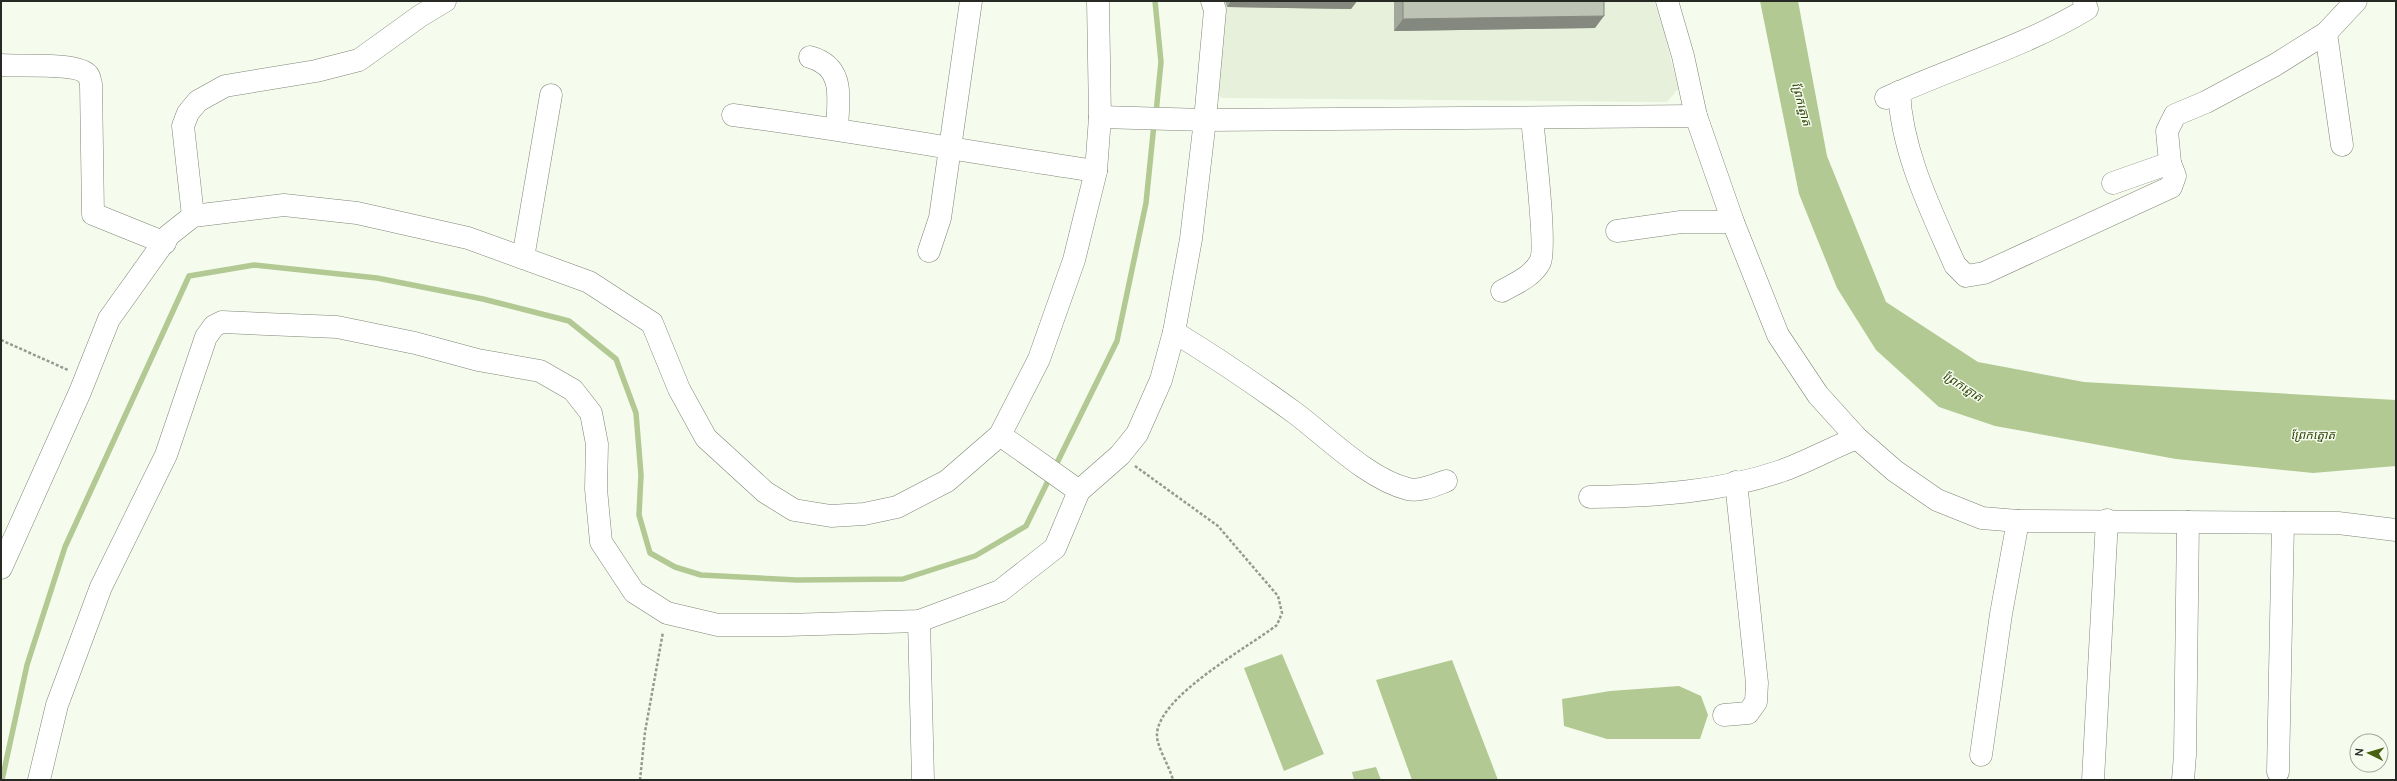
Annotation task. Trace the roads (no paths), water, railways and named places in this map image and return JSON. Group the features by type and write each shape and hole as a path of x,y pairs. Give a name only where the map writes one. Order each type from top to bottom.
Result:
{"street":[{"path":"193,216 183,126 188,113 198,101 225,86 316,72 359,60 420,16 445,1"},
{"path":"929,251 940,218 971,1"},
{"path":"1,568 80,392 83,380 109,319 165,243 169,234 193,216 284,205 357,213 468,238 589,282 652,323 679,390 706,438 765,492 794,510 831,516 864,514 897,507 947,481 1000,435 1039,359 1074,260 1096,171 1100,117 1098,1"},
{"path":"39,780 57,705 101,587 166,455 206,337 214,326 222,322 337,327 415,343 478,360 540,370 574,390 591,412 597,444 596,489 601,542 634,592 667,613 718,625 786,625 919,621 1000,591 1055,548 1079,491 1120,455 1137,434 1158,387 1174,332 1191,239 1205,120 1215,10 1212,1"},
{"path":"1667,1 1696,116 1733,222 1778,334 1818,395 1857,438 1896,471 1937,500 1982,518 2018,520 2338,523 2396,530"},
{"path":"2091,4 1999,53 1892,96 1917,175 1955,265 1966,276 1984,273 2172,187 2175,176 2170,163 2167,131 2175,115 2206,102 2275,65 2326,33 2356,1"},
{"path":"2326,33 2342,145"},
{"path":"810,56 823,60 836,75 838,91 837,129"},
{"path":"1,65 67,67 82,71 88,75 91,84 93,214 165,243"},
{"path":"522,258 551,95"},
{"path":"733,115 837,129 907,140 950,150 1096,171"},
{"path":"1100,117 1205,120 1696,116"},
{"path":"1502,291 1527,278 1541,261 1542,227 1532,118"},
{"path":"2113,184 2170,163"},
{"path":"1617,231 1681,222 1733,222"},
{"path":"1174,332 1240,372 1352,458 1394,484 1409,489 1422,488 1446,481"},
{"path":"1000,435 1079,491"},
{"path":"1590,497 1646,496 1690,491 1736,482 1781,472 1857,438"},
{"path":"1724,715 1748,713 1756,702 1757,683 1736,482"},
{"path":"1981,755 2001,614 2018,520"},
{"path":"2093,780 2107,520"},
{"path":"2183,780 2186,755 2188,522"},
{"path":"2278,772 2283,523"},
{"path":"919,621 924,780"}],"water":[{"name":"ព្រែកត្នោត","path":"1760,1 1798,1 1827,156 1886,302 1978,362 2084,382 2396,400 2396,466 2313,473 2176,459 1995,426 1939,407 1876,350 1837,288 1799,194"},
{"path":"1282,654 1324,754 1284,771 1244,668"},
{"path":"1452,660 1498,780 1412,780 1376,680"},
{"path":"1679,686 1701,696 1708,715 1700,739 1607,739 1564,726 1562,699 1610,691"},
{"path":"1376,767 1381,780 1354,780 1352,772"}],"waterway":[{"path":"1155,1 1161,62 1156,113"},
{"path":"1054,469 1117,341 1146,203 1154,124"},
{"path":"2,780 27,665 65,547 189,276 254,265 377,278 483,299 569,321 616,359 636,413 641,475 639,515 650,553 675,567 701,575 797,580 903,579 975,556 1026,526 1050,477"}]}
